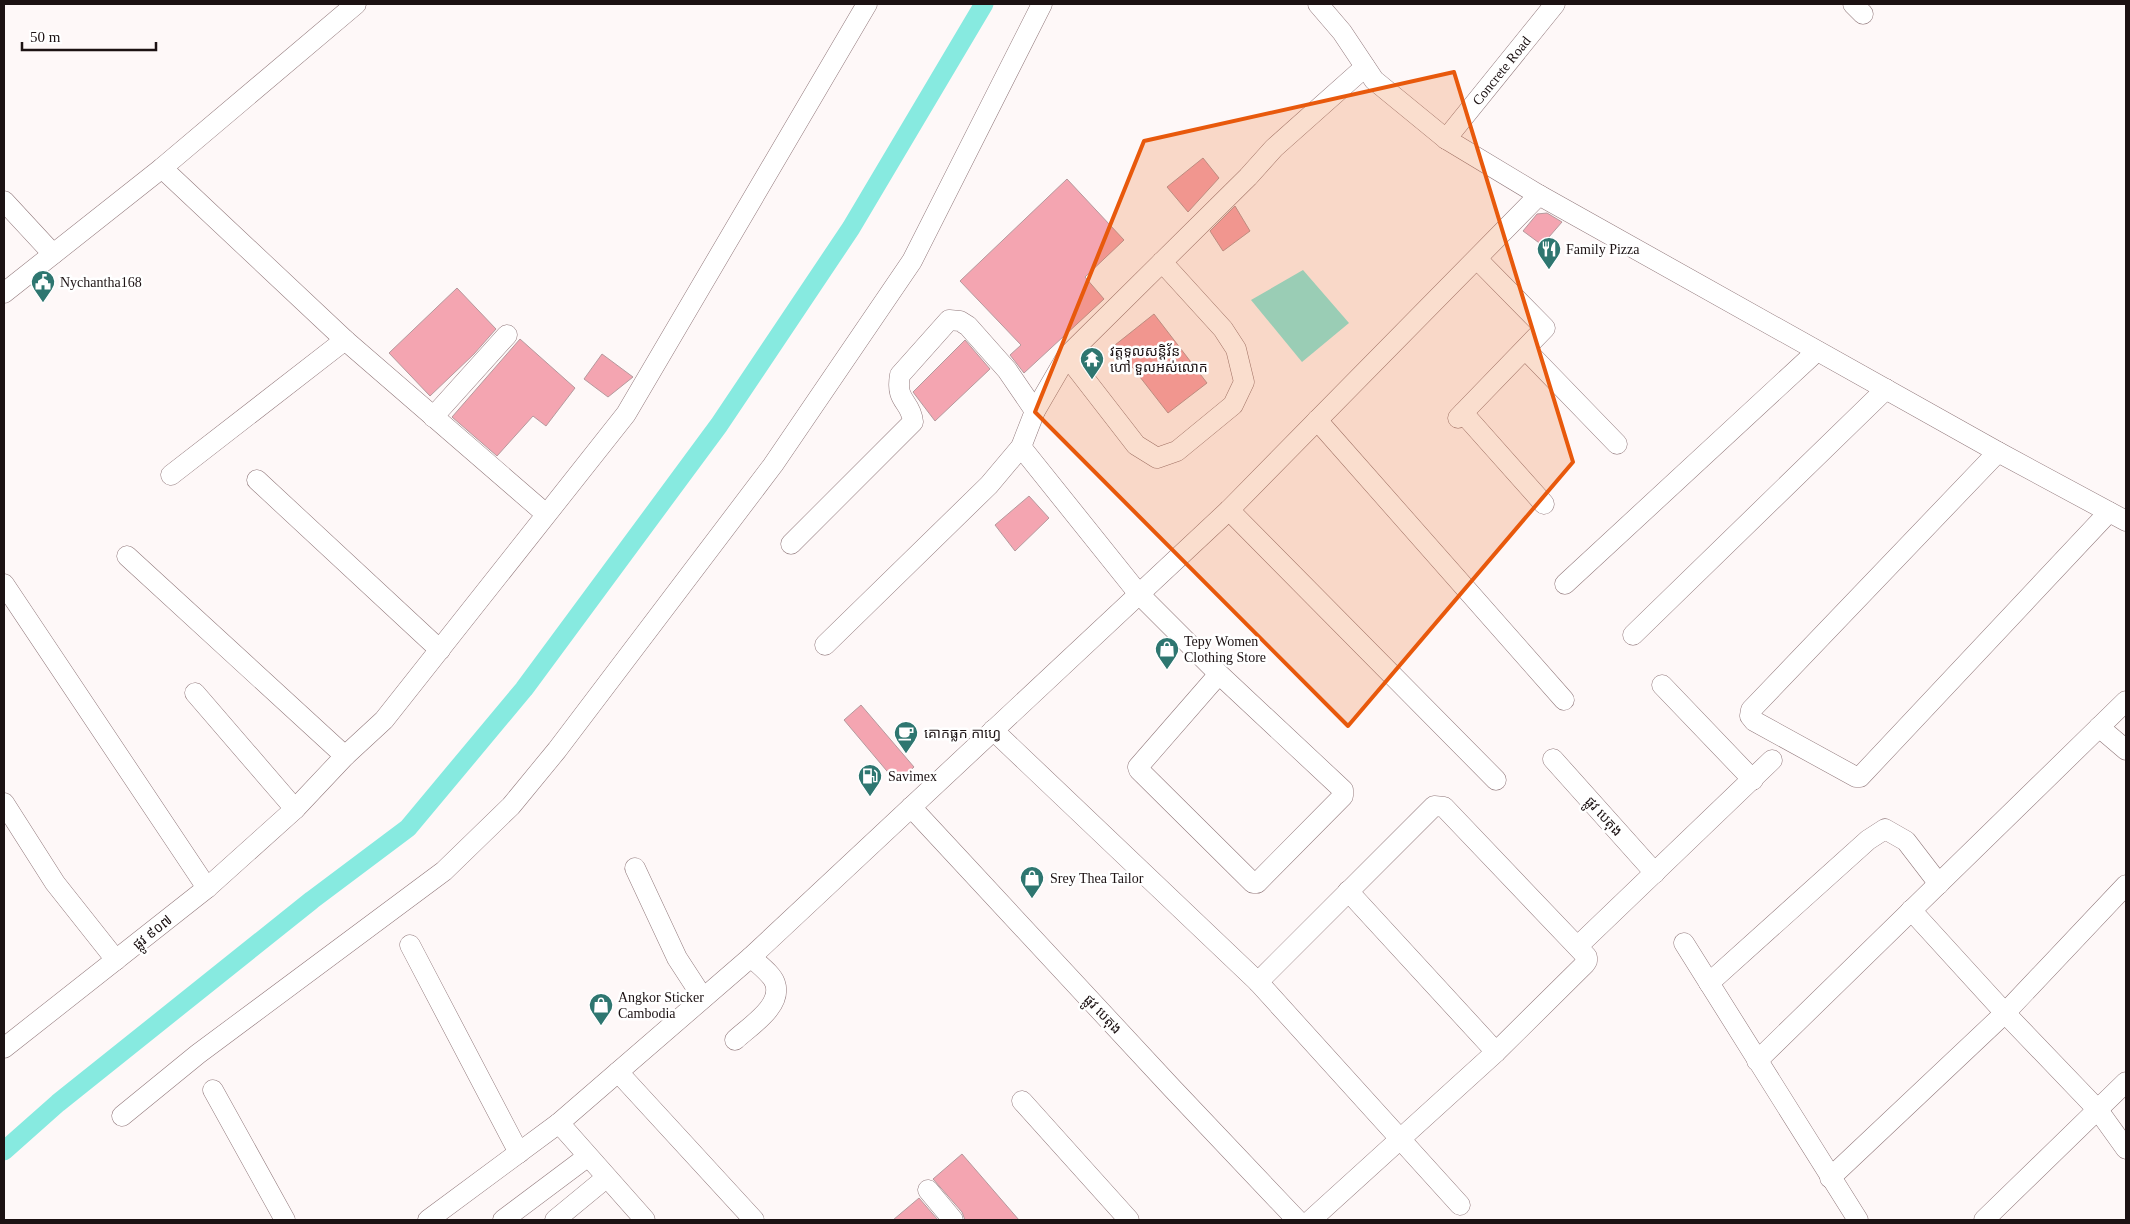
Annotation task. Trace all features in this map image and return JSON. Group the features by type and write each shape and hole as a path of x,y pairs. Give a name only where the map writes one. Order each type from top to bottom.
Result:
{"street":[{"path":"4,293 162,168 356,4"},
{"name":"ផ្លូវ ៩០៧","path":"4,1048 207,888 295,809 384,720 626,414 867,4"},
{"path":"122,1116 198,1054 444,871 511,806 557,750 773,465 912,261 1042,4"},
{"path":"1318,4 1342,32 1374,80 1446,139 1539,195 1998,452 2118,517 1860,777 1856,777 1754,721 1750,716 1751,710 1998,452"},
{"name":"Concrete Road","path":"1446,139 1555,4"},
{"path":"825,644 989,486 1021,447 1035,411 1067,356 1235,190 1274,148 1365,67"},
{"path":"162,168 345,340 546,514"},
{"path":"428,1220 559,1123 751,957 1228,510 1539,195"},
{"path":"4,201 53,254"},
{"path":"1477,259 1546,328 1460,415 1544,504"},
{"path":"1067,356 1136,446 1157,458 1177,451 1232,405 1244,382 1236,349 1223,329 1162,262"},
{"path":"791,544 913,422 912,413 899,395 900,375 949,320 960,321 968,326 1007,370 1035,411"},
{"path":"433,416 508,335"},
{"path":"172,475 345,340"},
{"path":"1526,350 1617,444"},
{"path":"1565,584 1817,351"},
{"path":"1633,635 1886,389"},
{"path":"1317,420 1564,700"},
{"path":"1021,447 1138,593 1219,674 1343,790 1344,793 1259,882 1253,883 1138,767 1219,674"},
{"path":"257,480 440,650"},
{"path":"1228,510 1496,780"},
{"path":"127,556 346,756"},
{"path":"4,584 207,888"},
{"path":"1662,685 1753,780"},
{"path":"195,693 295,809"},
{"path":"1757,1061 2126,701"},
{"path":"2099,728 2126,750"},
{"path":"993,730 1258,982 1460,1205"},
{"name":"ផ្លូវ បេតុង","path":"1553,759 1655,873"},
{"path":"1578,946 1772,760"},
{"path":"4,803 55,883 116,960"},
{"path":"1258,982 1348,890 1434,806 1439,805 1444,806 1578,946 1588,961 1496,1052 1311,1220"},
{"name":"ផ្លូវ បេតុង","path":"912,807 1297,1220"},
{"path":"1709,984 1868,840 1885,829 1906,841 1939,884"},
{"path":"635,868 677,958 704,998"},
{"path":"1830,1178 2005,1013 2126,884"},
{"path":"1348,890 1496,1052"},
{"path":"1911,910 2005,1013 2098,1110 2126,1149"},
{"path":"1684,943 1858,1220"},
{"path":"410,945 519,1153"},
{"path":"735,1040 773,1004 776,993 775,981 751,957"},
{"path":"618,1072 754,1220"},
{"path":"1994,1217 2126,1082"},
{"path":"214,1090 285,1220"},
{"path":"1022,1101 1128,1220"},
{"path":"559,1123 587,1157 645,1220"},
{"path":"503,1220 587,1157"},
{"path":"555,1220 606,1178"},
{"path":"928,1190 953,1220"}],"highlighted area":[{"path":"1454,72 1573,462 1348,726 1035,412 1144,141"}],"water":[{"path":"1303,270 1349,323 1302,362 1251,300"}],"building":[{"path":"1203,158 1219,178 1188,212 1167,187"},
{"path":"1067,179 1124,240 1085,277 1104,299 1024,373 1010,355 1021,345 960,281"},
{"path":"1235,206 1250,231 1223,251 1210,231"},
{"path":"1547,213 1562,222 1542,245 1523,231 1537,214"},
{"path":"457,288 496,329 474,354 430,396 389,353"},
{"path":"1154,314 1207,383 1168,413 1115,345"},
{"path":"520,339 575,388 546,426 533,416 497,456 452,417"},
{"path":"965,340 990,369 935,421 913,392"},
{"path":"602,354 633,377 608,397 584,379"},
{"path":"1029,496 1049,518 1015,551 995,525"},
{"path":"861,705 914,767 897,783 844,720"},
{"path":"962,1154 1019,1220 965,1220 962,1212 933,1179"},
{"path":"919,1198 938,1220 893,1220"}],"waterway":[{"path":"4,1151 58,1103 312,900 408,828 524,689 719,425 851,228 984,4"}],"place":[{"name":"Family Pizza","path":"1549,270"},
{"name":"Nychantha168","path":"43,303"},
{"name":"វត្តទូលសន្តិវ័ន ហៅ ទួលអស់លោក","path":"1092,380"},
{"name":"Tepy Women Clothing Store","path":"1167,670"},
{"name":"គោកធ្លក កាហ្វេ","path":"906,754"},
{"name":"Savimex","path":"870,797"},
{"name":"Srey Thea Tailor","path":"1032,899"},
{"name":"Angkor Sticker Cambodia","path":"601,1026"}]}
